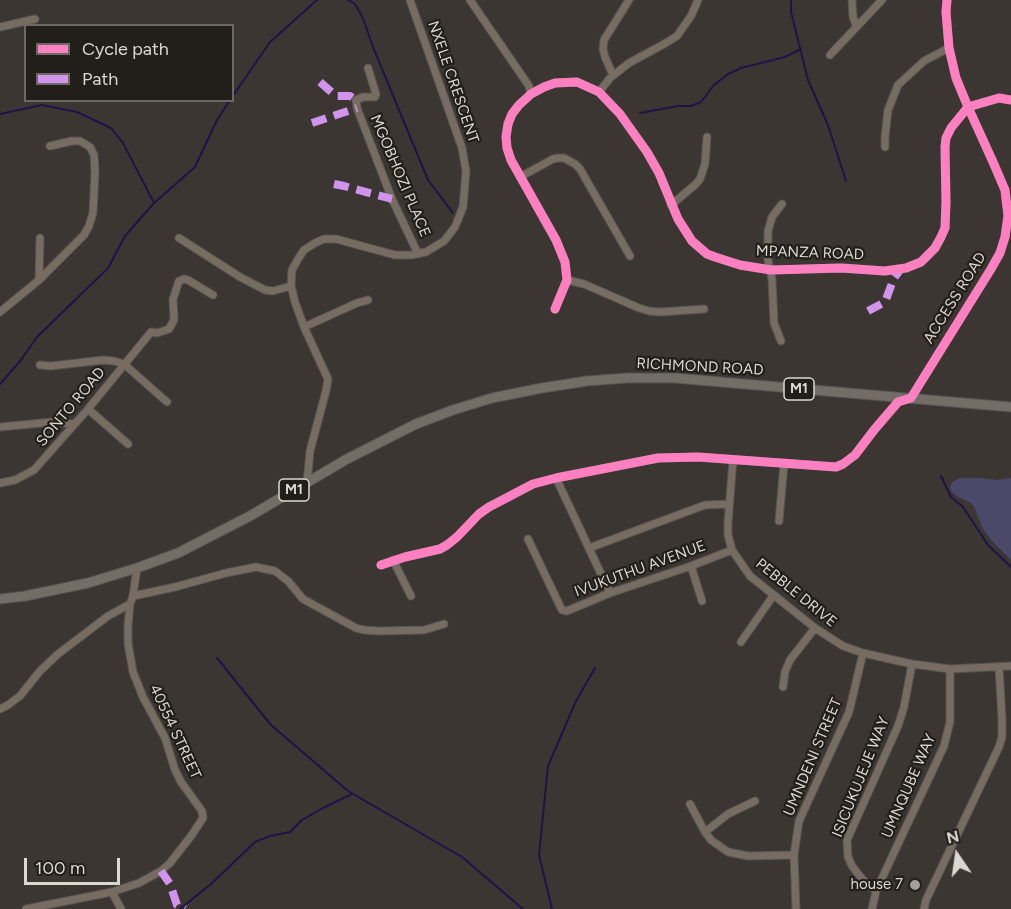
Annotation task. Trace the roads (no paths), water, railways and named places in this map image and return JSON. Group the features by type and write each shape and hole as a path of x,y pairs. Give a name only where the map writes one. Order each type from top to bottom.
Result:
{"highway":[{"name":"RICHMOND ROAD","path":"0,599 88,583 178,553 250,516 384,439 416,424 492,398 532,390 588,381 675,378 1011,407"}],"street":[{"name":"NXELE CRESCENT","path":"291,286 291,270 297,259 304,250 324,239 336,239 395,255 418,254 444,241 455,227 463,207 466,171 462,148 410,0"},
{"path":"470,0 528,86 531,94"},
{"path":"613,75 605,57 604,40 629,0"},
{"path":"599,92 613,75 629,63 677,36 691,16 698,0"},
{"path":"852,0 856,25"},
{"path":"830,55 882,0"},
{"name":"ACCESS ROAD","path":"911,398 1000,253 1008,216 1005,190 956,78 949,48 947,0"},
{"path":"0,27 35,19"},
{"path":"885,147 888,110 898,85 924,61 949,48"},
{"name":"MGOBHOZI PLACE","path":"368,68 376,94 373,97 356,100 357,108 392,199 418,254"},
{"name":"MPANZA ROAD","path":"567,280 566,262 562,251 520,177 509,154 506,137 512,114 531,94 544,87 555,83 577,82 599,92 620,114 647,152 656,167 678,219 692,241 714,257 740,265 771,270 841,268 885,271 906,268 921,262 938,243 945,228 946,138 951,128 968,108"},
{"path":"968,108 999,98 1011,100"},
{"path":"671,205 700,179 705,164 708,137"},
{"path":"0,312 39,280 84,235 93,213 96,172 94,155 90,147 80,141 72,141 50,147"},
{"path":"520,177 553,159 568,159 575,164 630,256"},
{"path":"781,341 774,323 771,270 768,260 768,231 772,217 782,204"},
{"path":"39,280 40,238"},
{"path":"179,238 240,277 265,290 273,291 291,286 304,327 328,379 310,451 306,483"},
{"name":"SONTO ROAD","path":"0,483 27,475 43,462 151,332 165,331 172,324 173,299 180,280 190,281 213,295"},
{"path":"555,309 567,280 584,284 649,311 704,309"},
{"path":"304,327 368,300"},
{"path":"40,365 51,366 103,360 124,364 166,402"},
{"path":"381,565 440,549 457,537 478,514 489,507 533,484 556,478 658,458 698,457 840,466 855,454 898,402 911,398"},
{"path":"88,409 128,444"},
{"path":"0,428 52,422 74,424"},
{"name":"PEBBLE DRIVE","path":"733,460 728,504 728,535 732,550 750,576 814,628 843,646 912,664 950,669 1011,666"},
{"path":"779,521 784,464"},
{"path":"556,478 610,593"},
{"path":"589,548 705,505 728,504"},
{"name":"IVUKUTHU AVENUE","path":"528,539 562,610 567,611 610,593 732,550"},
{"path":"393,560 411,596"},
{"path":"690,566 702,601"},
{"path":"133,596 256,567 274,571 288,581 303,599 356,628 379,631 424,630 444,624"},
{"path":"0,709 20,696 40,671 58,654 101,621 130,604 137,568"},
{"path":"741,642 773,596"},
{"name":"40554 STREET","path":"112,892 139,883 161,871 191,836 203,814 175,770 165,738 143,697 133,672 128,643 130,604"},
{"path":"783,687 785,672 790,660 814,628"},
{"name":"UMNDENI STREET","path":"796,909 794,855 799,821 849,712 863,652"},
{"name":"ISICUKUJEJE WAY","path":"876,891 852,866 848,857 847,840 897,726 904,707 912,664"},
{"path":"924,909 926,900 999,747 1002,737 1002,719 999,667"},
{"name":"UMNQUBE WAY","path":"872,909 876,891 944,746 950,722 950,669"},
{"path":"705,832 728,814 755,801"},
{"path":"690,804 711,840 728,852 748,856 794,855"},
{"path":"30,909 112,892 121,909"}],"waterway":[{"path":"234,94 270,42 317,0"},
{"path":"348,0 355,4 363,18 428,180 453,213"},
{"path":"791,0 791,12 808,80 828,125 846,181"},
{"path":"640,113 691,106 701,102 714,85 728,74 741,68 785,57 801,49"},
{"path":"0,384 37,337 108,268 125,236 153,204 195,167 217,120 229,102"},
{"path":"0,114 42,105 77,112 111,128 123,143 154,203"},
{"path":"941,476 951,497 963,507 988,545 1011,567"},
{"path":"217,658 271,725 348,791 462,857 523,909"},
{"path":"552,909 539,855 548,766 576,701 595,668"},
{"path":"180,909 211,884 255,842 290,832 302,820 352,794"}],"place":[{"name":"house 7","path":"915,885"}]}
